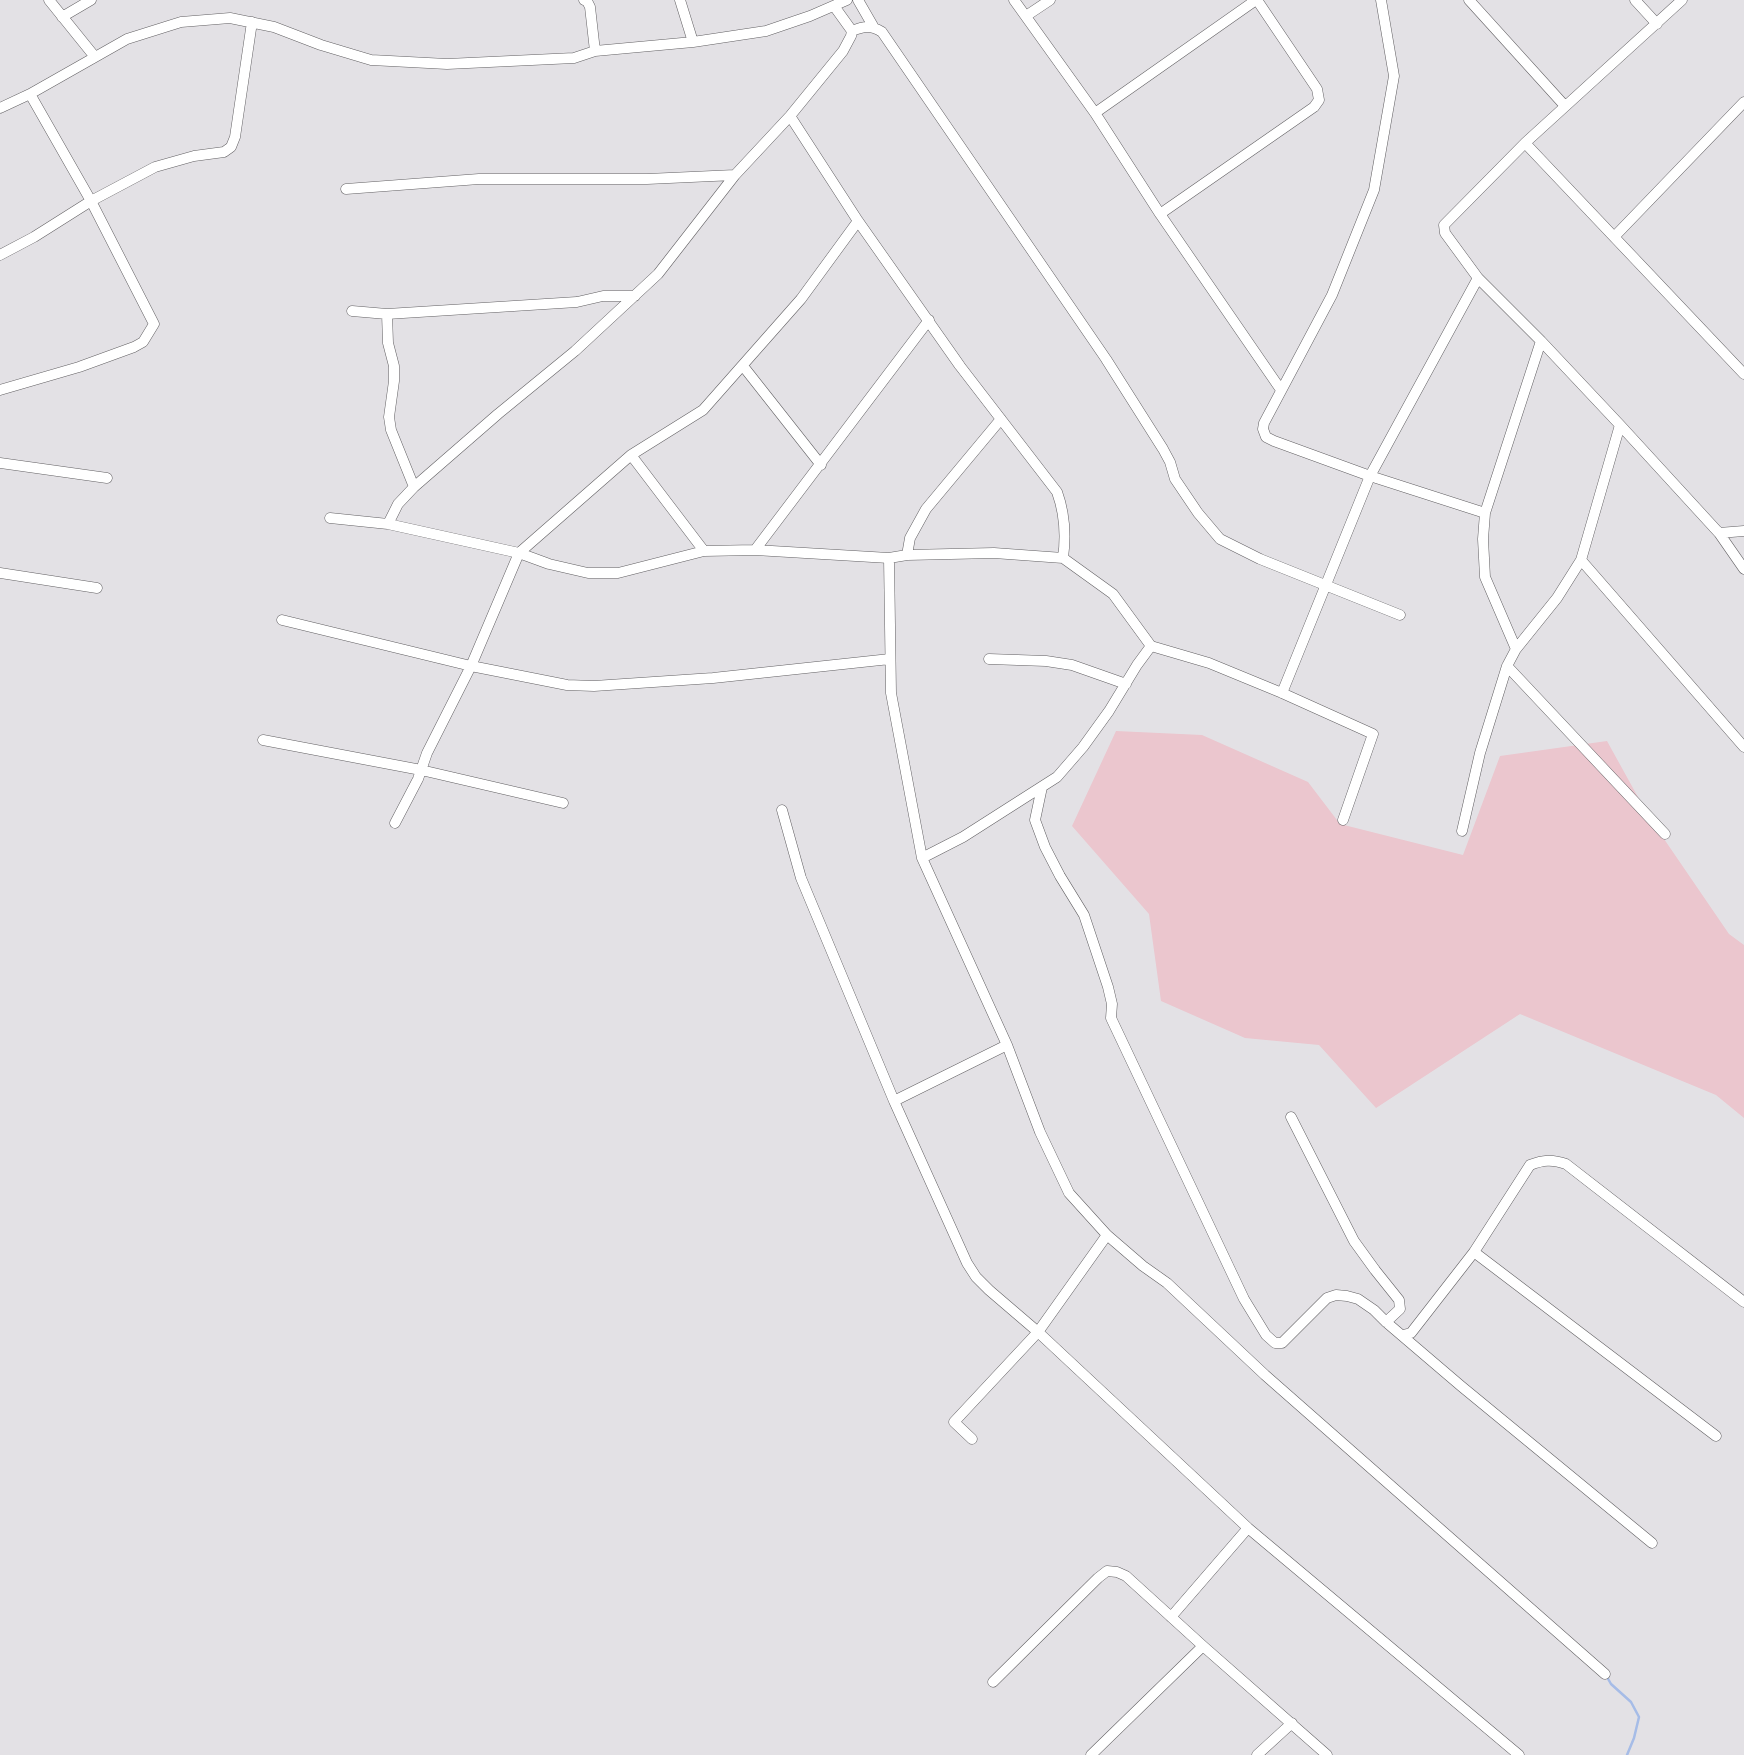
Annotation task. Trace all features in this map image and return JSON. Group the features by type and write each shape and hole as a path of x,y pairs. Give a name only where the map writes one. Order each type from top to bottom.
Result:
{"street":[{"path":"49,0 95,57"},
{"path":"62,17 91,0"},
{"path":"584,0 590,7 595,51"},
{"path":"680,0 693,43"},
{"path":"0,108 127,39 181,22 230,18 274,27 371,60 447,64 574,58 595,51 693,43 766,31 847,0"},
{"path":"858,0 873,26 882,32 1105,359 1163,449 1175,479 1220,539 1233,547 1400,615"},
{"path":"1014,0 1095,113 1160,214 1281,390"},
{"path":"1026,16 1050,0"},
{"path":"1095,113 1256,0 1317,89 1318,100 1314,107 1160,214"},
{"path":"1381,0 1394,76 1374,190 1332,295 1263,429 1266,437 1274,442 1485,513"},
{"path":"1469,0 1565,106"},
{"path":"1635,0 1657,24"},
{"path":"1682,0 1525,143 1444,225 1445,233 1478,278 1541,341 1719,533 1744,569"},
{"path":"388,524 398,504 414,487 575,351 658,274 735,175 790,116 843,51 852,31 834,6"},
{"path":"0,255 155,167 194,156 224,152 231,147 235,137 252,22"},
{"path":"852,31 863,26 873,26"},
{"path":"0,390 79,367 134,347 143,342 154,324 91,201 30,94"},
{"path":"1614,237 1744,103"},
{"path":"790,116 858,221 960,366 1057,492 1063,514 1063,558"},
{"path":"1525,143 1744,374"},
{"path":"346,188 479,179 647,179 735,175"},
{"path":"395,823 471,666 519,552 631,455 703,410 801,299 858,221"},
{"path":"1282,693 1370,476 1478,278"},
{"path":"352,311 387,314 577,302 603,296 635,296"},
{"path":"387,314 388,343 394,366 389,417 391,430 414,487"},
{"path":"755,550 929,320"},
{"path":"1516,649 1485,577 1485,513 1541,341"},
{"path":"743,366 821,465"},
{"path":"907,555 910,538 926,509 1001,419"},
{"path":"1462,831 1477,763 1507,666 1516,649 1557,598 1581,560 1620,425"},
{"path":"631,455 704,551"},
{"path":"0,463 107,478"},
{"path":"330,518 388,524 519,552 549,564 588,573 618,573 704,551 755,550 889,558 907,555 994,553 1063,558 1113,594 1151,646 1209,663 1373,734 1343,820"},
{"path":"1719,533 1744,531"},
{"path":"889,558 891,693 922,858 1007,1045 1040,1132 1069,1193 1107,1235 1167,1283 1265,1375 1605,1674"},
{"path":"1581,560 1744,747"},
{"path":"0,573 97,588"},
{"path":"282,620 471,666 567,685 594,686 713,678 890,659"},
{"path":"922,858 962,837 1057,777 1109,711 1151,646"},
{"path":"989,659 1046,661 1072,665 1126,684"},
{"path":"1507,666 1665,834"},
{"path":"263,740 421,770 563,803"},
{"path":"1042,787 1035,820 1045,847 1084,915 1108,986 1112,1004 1111,1018 1244,1300 1266,1335 1275,1343 1282,1343 1327,1298 1336,1295 1359,1299 1652,1543"},
{"path":"782,810 801,878 894,1101 976,1278 1038,1332 1248,1528 1519,1755"},
{"path":"894,1101 1007,1045"},
{"path":"1291,1117 1354,1241 1399,1300 1400,1309 1386,1322"},
{"path":"1403,1335 1411,1333 1474,1252 1530,1165 1543,1160 1566,1164 1744,1302"},
{"path":"972,1439 954,1422 1038,1332 1107,1235"},
{"path":"1474,1252 1716,1436"},
{"path":"1171,1617 1248,1528"},
{"path":"993,1682 1098,1578 1107,1571 1117,1572 1126,1576 1327,1755"},
{"path":"1091,1755 1203,1646"},
{"path":"1257,1755 1292,1723"}],"shaded area":[{"path":"1116,731 1202,735 1308,782 1340,824 1463,855 1500,756 1607,741 1649,817 1729,934 1744,945 1744,1118 1716,1095 1520,1014 1376,1108 1319,1045 1245,1038 1161,1001 1149,914 1072,826"}],"waterway":[{"path":"1607,1677 1631,1702 1639,1717 1627,1755"}]}
